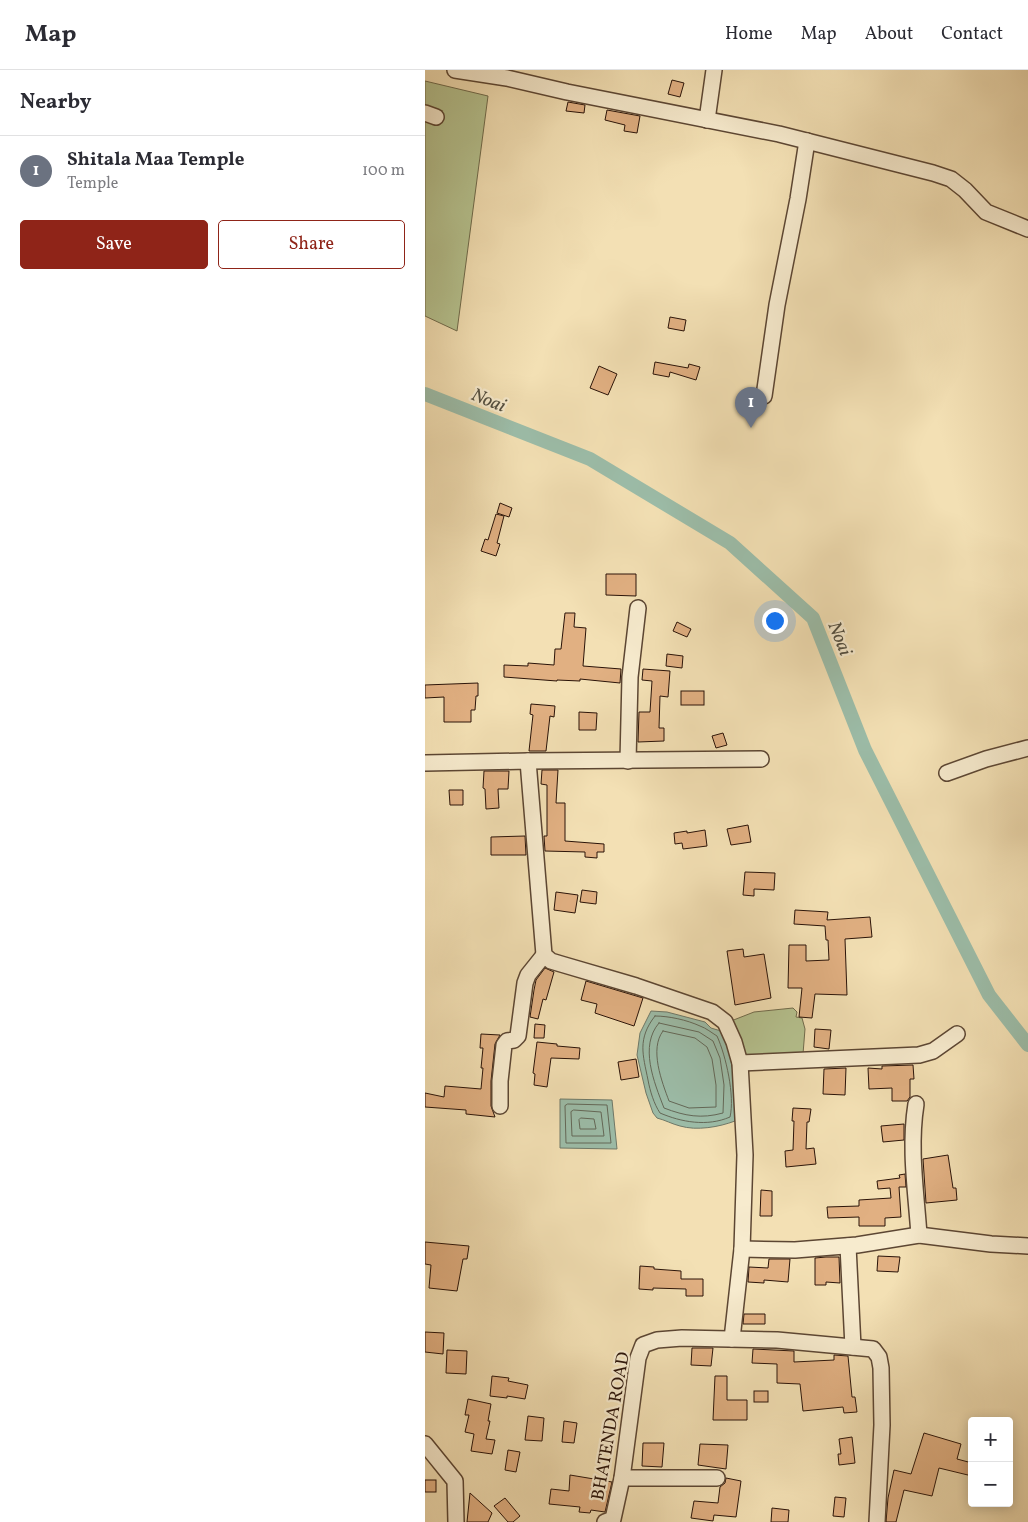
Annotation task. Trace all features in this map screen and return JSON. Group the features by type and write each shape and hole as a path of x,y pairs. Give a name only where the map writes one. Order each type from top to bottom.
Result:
{"street":[{"path":"455,70 507,74 707,120 779,134 933,173 951,180 965,190 986,212 1028,229"},
{"path":"707,120 714,70"},
{"path":"764,396 777,305 794,223 807,141"},
{"path":"628,761 630,677 637,608"},
{"path":"947,773 986,759 1028,748"},
{"path":"425,762 761,759"},
{"path":"500,1106 500,1080 504,1045 507,1041 514,1040 517,1036 527,975 543,955 528,760"},
{"path":"543,955 551,961 636,986 712,1012 725,1022 734,1042 740,1063 745,1155 742,1249 732,1339"},
{"path":"740,1063 919,1055 933,1051 957,1034"},
{"path":"916,1104 912,1129 912,1146 919,1235"},
{"path":"742,1249 795,1250 848,1246 919,1235 991,1244 1028,1246"},
{"path":"848,1246 853,1347"},
{"name":"BHATENDA ROAD","path":"612,1521 622,1478 638,1358 643,1345 657,1340 682,1338 777,1340 873,1349 879,1357 881,1368 882,1424 877,1522"},
{"path":"425,1444 455,1481 456,1522"},
{"path":"622,1478 717,1478"}],"green space":[{"path":"425,81 488,96 457,331 425,316"},
{"path":"793,1008 797,1012 796,1017 802,1018 805,1029 803,1054 742,1057 731,1021 754,1012"}],"water":[{"path":"651,1011 667,1012 705,1022 711,1028 721,1031 730,1054 735,1084 735,1121 715,1127 694,1128 680,1126 657,1118 653,1113 637,1055 640,1033"},
{"path":"560,1099 612,1100 617,1149 560,1148"}],"building":[{"path":"672,80 684,83 680,97 668,94"},
{"path":"568,102 585,105 584,113 566,111"},
{"path":"607,110 640,116 637,133 624,131 625,125 605,120"},
{"path":"670,317 686,320 684,331 668,328"},
{"path":"655,362 688,368 689,364 700,367 696,380 670,372 669,377 653,374"},
{"path":"599,366 617,374 608,395 590,388"},
{"path":"500,503 512,508 509,517 497,513"},
{"path":"496,514 504,516 497,543 500,544 496,556 481,551 485,539 488,540"},
{"path":"606,574 636,574 636,596 606,595"},
{"path":"565,613 575,613 574,627 586,628 583,666 621,669 620,683 580,679 580,681 557,681 504,677 504,665 528,666 528,663 554,665 555,649 561,649"},
{"path":"677,622 691,629 687,637 673,631"},
{"path":"667,654 683,656 682,668 666,666"},
{"path":"643,669 670,671 668,697 660,696 659,728 664,728 664,741 638,742 639,712 650,712 652,681 642,680"},
{"path":"478,683 478,696 476,696 475,710 471,710 471,722 444,722 444,697 425,698 425,685"},
{"path":"681,691 704,691 704,705 681,705"},
{"path":"531,704 555,706 554,717 550,716 546,751 529,751 533,715 530,714"},
{"path":"579,712 597,713 596,730 579,730"},
{"path":"723,733 727,745 716,748 712,736"},
{"path":"542,770 558,770 556,803 565,803 565,841 604,844 604,852 597,852 597,858 585,857 585,852 545,851 544,836 547,836 547,785 541,784"},
{"path":"484,771 509,771 508,789 498,789 499,808 486,809 485,789 483,788"},
{"path":"449,790 463,790 463,805 450,805"},
{"path":"748,825 751,842 731,845 727,829"},
{"path":"705,830 707,846 683,849 682,843 675,844 674,833"},
{"path":"525,836 526,855 491,855 491,837"},
{"path":"745,872 775,873 774,890 754,889 754,896 743,895"},
{"path":"582,890 597,892 596,904 580,902"},
{"path":"556,892 578,895 575,913 554,910"},
{"path":"795,910 828,912 827,920 870,917 872,937 845,939 847,995 815,994 812,1018 799,1017 802,988 788,988 789,945 806,945 806,961 829,960 828,940 826,940 825,926 794,924"},
{"path":"743,949 744,957 764,954 771,998 735,1005 727,951"},
{"path":"545,968 554,972 546,1000 543,999 538,1019 530,1017 536,980"},
{"path":"586,981 643,998 634,1026 595,1013 597,1004 581,1000"},
{"path":"535,1024 545,1025 544,1038 534,1038"},
{"path":"815,1029 831,1030 829,1049 814,1047"},
{"path":"481,1034 500,1035 495,1044 491,1081 491,1106 495,1117 466,1114 466,1110 425,1107 425,1093 444,1097 445,1086 481,1089 483,1048 480,1048"},
{"path":"537,1042 580,1048 579,1059 551,1058 547,1087 534,1085 535,1074 533,1073"},
{"path":"636,1059 639,1077 621,1080 618,1062"},
{"path":"913,1065 914,1079 910,1079 910,1097 907,1101 892,1101 892,1088 869,1089 868,1068 882,1069 882,1066"},
{"path":"846,1068 845,1095 823,1094 824,1069"},
{"path":"793,1108 811,1109 809,1122 807,1122 806,1149 814,1148 816,1164 786,1167 785,1151 793,1150"},
{"path":"904,1124 904,1140 883,1142 881,1126"},
{"path":"948,1155 953,1188 956,1188 957,1200 926,1203 923,1159"},
{"path":"905,1174 906,1187 899,1187 901,1217 885,1218 885,1226 859,1226 859,1217 828,1218 827,1207 859,1206 859,1200 891,1198 890,1188 878,1189 877,1181 900,1178 899,1175"},
{"path":"761,1190 772,1191 772,1216 760,1216"},
{"path":"425,1242 469,1246 467,1259 463,1259 457,1291 429,1288 431,1265 425,1264"},
{"path":"878,1256 900,1257 898,1272 877,1271"},
{"path":"839,1257 840,1283 826,1282 826,1285 815,1285 815,1258"},
{"path":"769,1259 790,1259 788,1282 764,1280 764,1283 748,1282 749,1267 768,1268"},
{"path":"640,1266 681,1271 681,1279 703,1279 703,1296 686,1296 686,1289 639,1289"},
{"path":"744,1314 765,1314 765,1324 743,1324"},
{"path":"425,1332 444,1333 443,1354 425,1352"},
{"path":"692,1348 713,1348 711,1366 691,1365"},
{"path":"753,1349 794,1351 794,1362 834,1360 834,1355 848,1356 852,1397 855,1397 857,1412 844,1413 843,1407 803,1411 800,1384 777,1383 777,1364 752,1363"},
{"path":"447,1350 467,1351 466,1374 446,1373"},
{"path":"492,1376 509,1378 508,1381 528,1385 525,1399 490,1396"},
{"path":"715,1376 727,1376 727,1400 747,1400 747,1420 713,1420"},
{"path":"754,1391 768,1391 768,1402 754,1402"},
{"path":"468,1399 491,1404 486,1439 495,1440 492,1454 471,1451 474,1434 465,1432 469,1415 465,1415"},
{"path":"528,1416 544,1418 542,1441 525,1440"},
{"path":"564,1421 577,1423 574,1443 562,1442"},
{"path":"924,1433 961,1444 957,1459 968,1462 968,1475 939,1468 932,1496 904,1490 896,1522 886,1522 888,1498 894,1470 911,1474"},
{"path":"852,1437 855,1463 839,1465 838,1454 841,1454 839,1439"},
{"path":"643,1443 664,1443 662,1467 642,1466"},
{"path":"700,1444 728,1445 726,1469 698,1465"},
{"path":"508,1450 520,1452 516,1472 505,1470"},
{"path":"570,1475 612,1482 605,1512 591,1510 590,1513 579,1512 580,1507 549,1504 551,1489 569,1491"},
{"path":"726,1478 741,1481 736,1517 714,1515 713,1521 691,1518 694,1501 718,1503 720,1487 725,1483"},
{"path":"425,1480 436,1480 436,1492 425,1492"},
{"path":"470,1493 492,1513 488,1522 467,1522"},
{"path":"835,1497 846,1498 844,1517 833,1516"},
{"path":"505,1498 520,1516 513,1522 508,1522 494,1506"},
{"path":"772,1508 789,1510 788,1522 771,1522"}],"waterway":[{"name":"Noai","path":"425,394 590,459 730,543 813,618 865,750 989,995 1028,1045"}],"place":[{"name":"Shitala Maa Temple","path":"751,428"}]}
